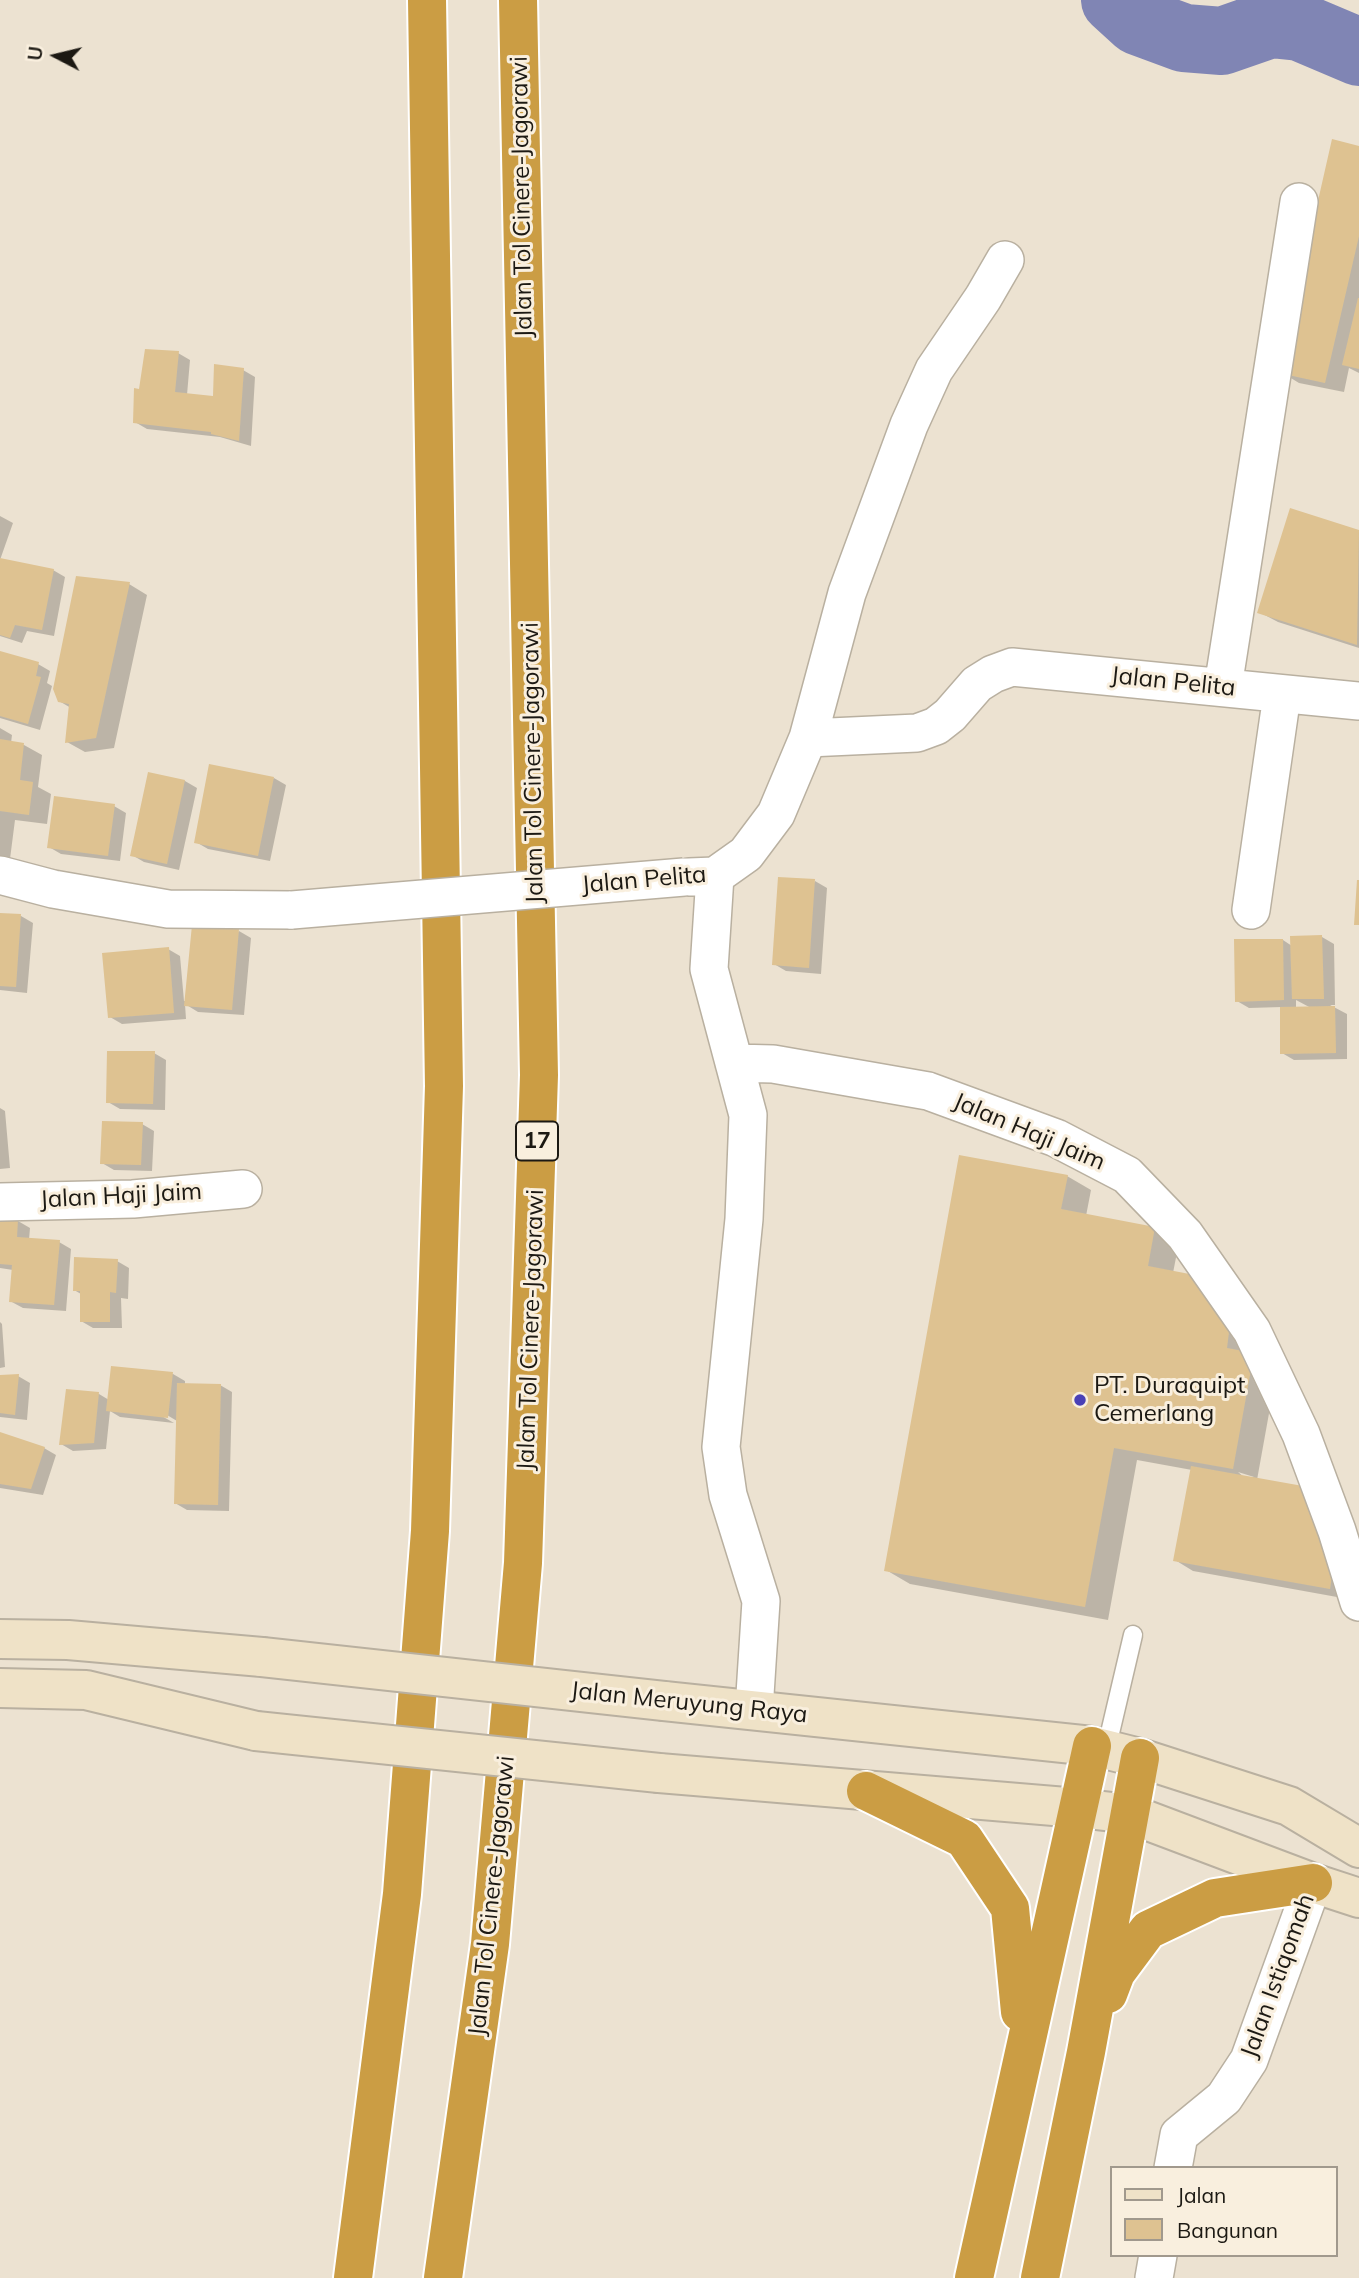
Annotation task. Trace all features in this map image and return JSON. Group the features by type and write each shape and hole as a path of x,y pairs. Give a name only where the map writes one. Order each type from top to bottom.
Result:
{"highway":[{"path":"354,2268 402,1894 431,1517 444,1086 427,0"},
{"name":"Jalan Tol Cinere-Jagorawi","path":"443,2278 490,1944 523,1563 526,1493 539,1075 518,0"},
{"path":"974,2278 1078,1808 1113,1751"},
{"path":"1040,2278 1086,2053 1130,1814 1113,1751"},
{"path":"866,1791 964,1839 1010,1908 1024,2045"},
{"path":"1086,2053 1116,1973 1148,1930 1215,1898 1313,1884"}],"main road":[{"name":"Jalan Meruyung Raya","path":"0,1639 68,1640 262,1657 1113,1751 1289,1806 1359,1848"},
{"path":"0,1688 86,1690 256,1731 659,1773 1130,1814 1313,1884 1359,1898"}],"street":[{"path":"1223,687 1299,202"},
{"path":"808,738 847,593 909,425 934,370 983,298 1005,260"},
{"name":"Jalan Pelita","path":"0,876 53,890 168,909 292,910 699,876 746,854 776,814 808,738 917,733 936,726 977,684 1012,667 1359,701"},
{"path":"1251,910 1282,695"},
{"path":"699,876 709,969 748,1115 744,1219 721,1447 728,1495 761,1601 754,1710"},
{"name":"Jalan Haji Jaim","path":"734,1063 773,1064 929,1091 1056,1138 1127,1174 1185,1235 1252,1331 1301,1434 1337,1531 1359,1602"},
{"name":"Jalan Haji Jaim","path":"0,1202 133,1199 243,1189"},
{"name":"Jalan Istiqomah","path":"1173,2166 1179,2135 1224,2098 1249,2060 1313,1884"},
{"path":"1154,2278 1158,2257"}],"lane":[{"path":"1113,1751 1133,1635"}],"building":[{"path":"1332,139 1359,146 1359,236 1325,383 1279,373"},
{"path":"1359,298 1359,369 1342,365"},
{"path":"145,349 179,351 175,392 213,396 214,364 244,368 239,441 211,432 133,423 134,388 139,389"},
{"path":"1290,508 1359,530 1357,645 1257,613"},
{"path":"0,558 54,569 42,630 15,625 10,638 0,635"},
{"path":"76,576 130,582 96,738 65,743 69,704 58,702 53,689"},
{"path":"0,651 39,662 36,676 41,677 28,724 0,716"},
{"path":"0,739 24,743 20,780 33,782 29,815 0,811"},
{"path":"209,764 274,777 258,856 194,843"},
{"path":"148,772 185,780 167,864 130,856"},
{"path":"54,796 115,804 108,856 47,848"},
{"path":"778,877 815,879 809,968 772,965"},
{"path":"1357,880 1359,925 1354,925"},
{"path":"0,913 21,914 16,987 0,986"},
{"path":"192,925 239,929 232,1010 184,1006"},
{"path":"1322,935 1324,999 1292,999 1290,936"},
{"path":"1234,939 1283,939 1284,1000 1235,1002"},
{"path":"169,947 174,1013 108,1018 102,953"},
{"path":"1335,1006 1336,1053 1280,1054 1280,1007"},
{"path":"107,1051 155,1051 153,1104 106,1103"},
{"path":"102,1121 143,1122 141,1165 100,1164"},
{"name":"PT. Duraquipt Cemerlang","path":"959,1155 1068,1175 1061,1209 1155,1227 1148,1266 1205,1277 1231,1316 1227,1348 1254,1353 1233,1469 1114,1448 1085,1607 884,1571"},
{"path":"0,1218 18,1219 17,1237 60,1240 54,1305 9,1302 12,1265 0,1264"},
{"path":"74,1257 118,1259 116,1293 110,1292 110,1322 80,1322 80,1291 73,1291"},
{"path":"111,1366 173,1372 168,1418 106,1411"},
{"path":"19,1374 15,1415 0,1413 0,1375"},
{"path":"177,1383 221,1384 218,1505 174,1504"},
{"path":"66,1389 99,1392 94,1443 59,1445"},
{"path":"0,1432 45,1447 31,1489 0,1484"},
{"path":"1191,1466 1314,1488 1337,1543 1330,1589 1173,1561"}],"waterway":[{"path":"1115,0 1138,21 1184,38 1222,41 1271,24 1300,27 1359,52"}],"place":[{"name":"PT. Duraquipt Cemerlang","path":"1080,1400"}]}
